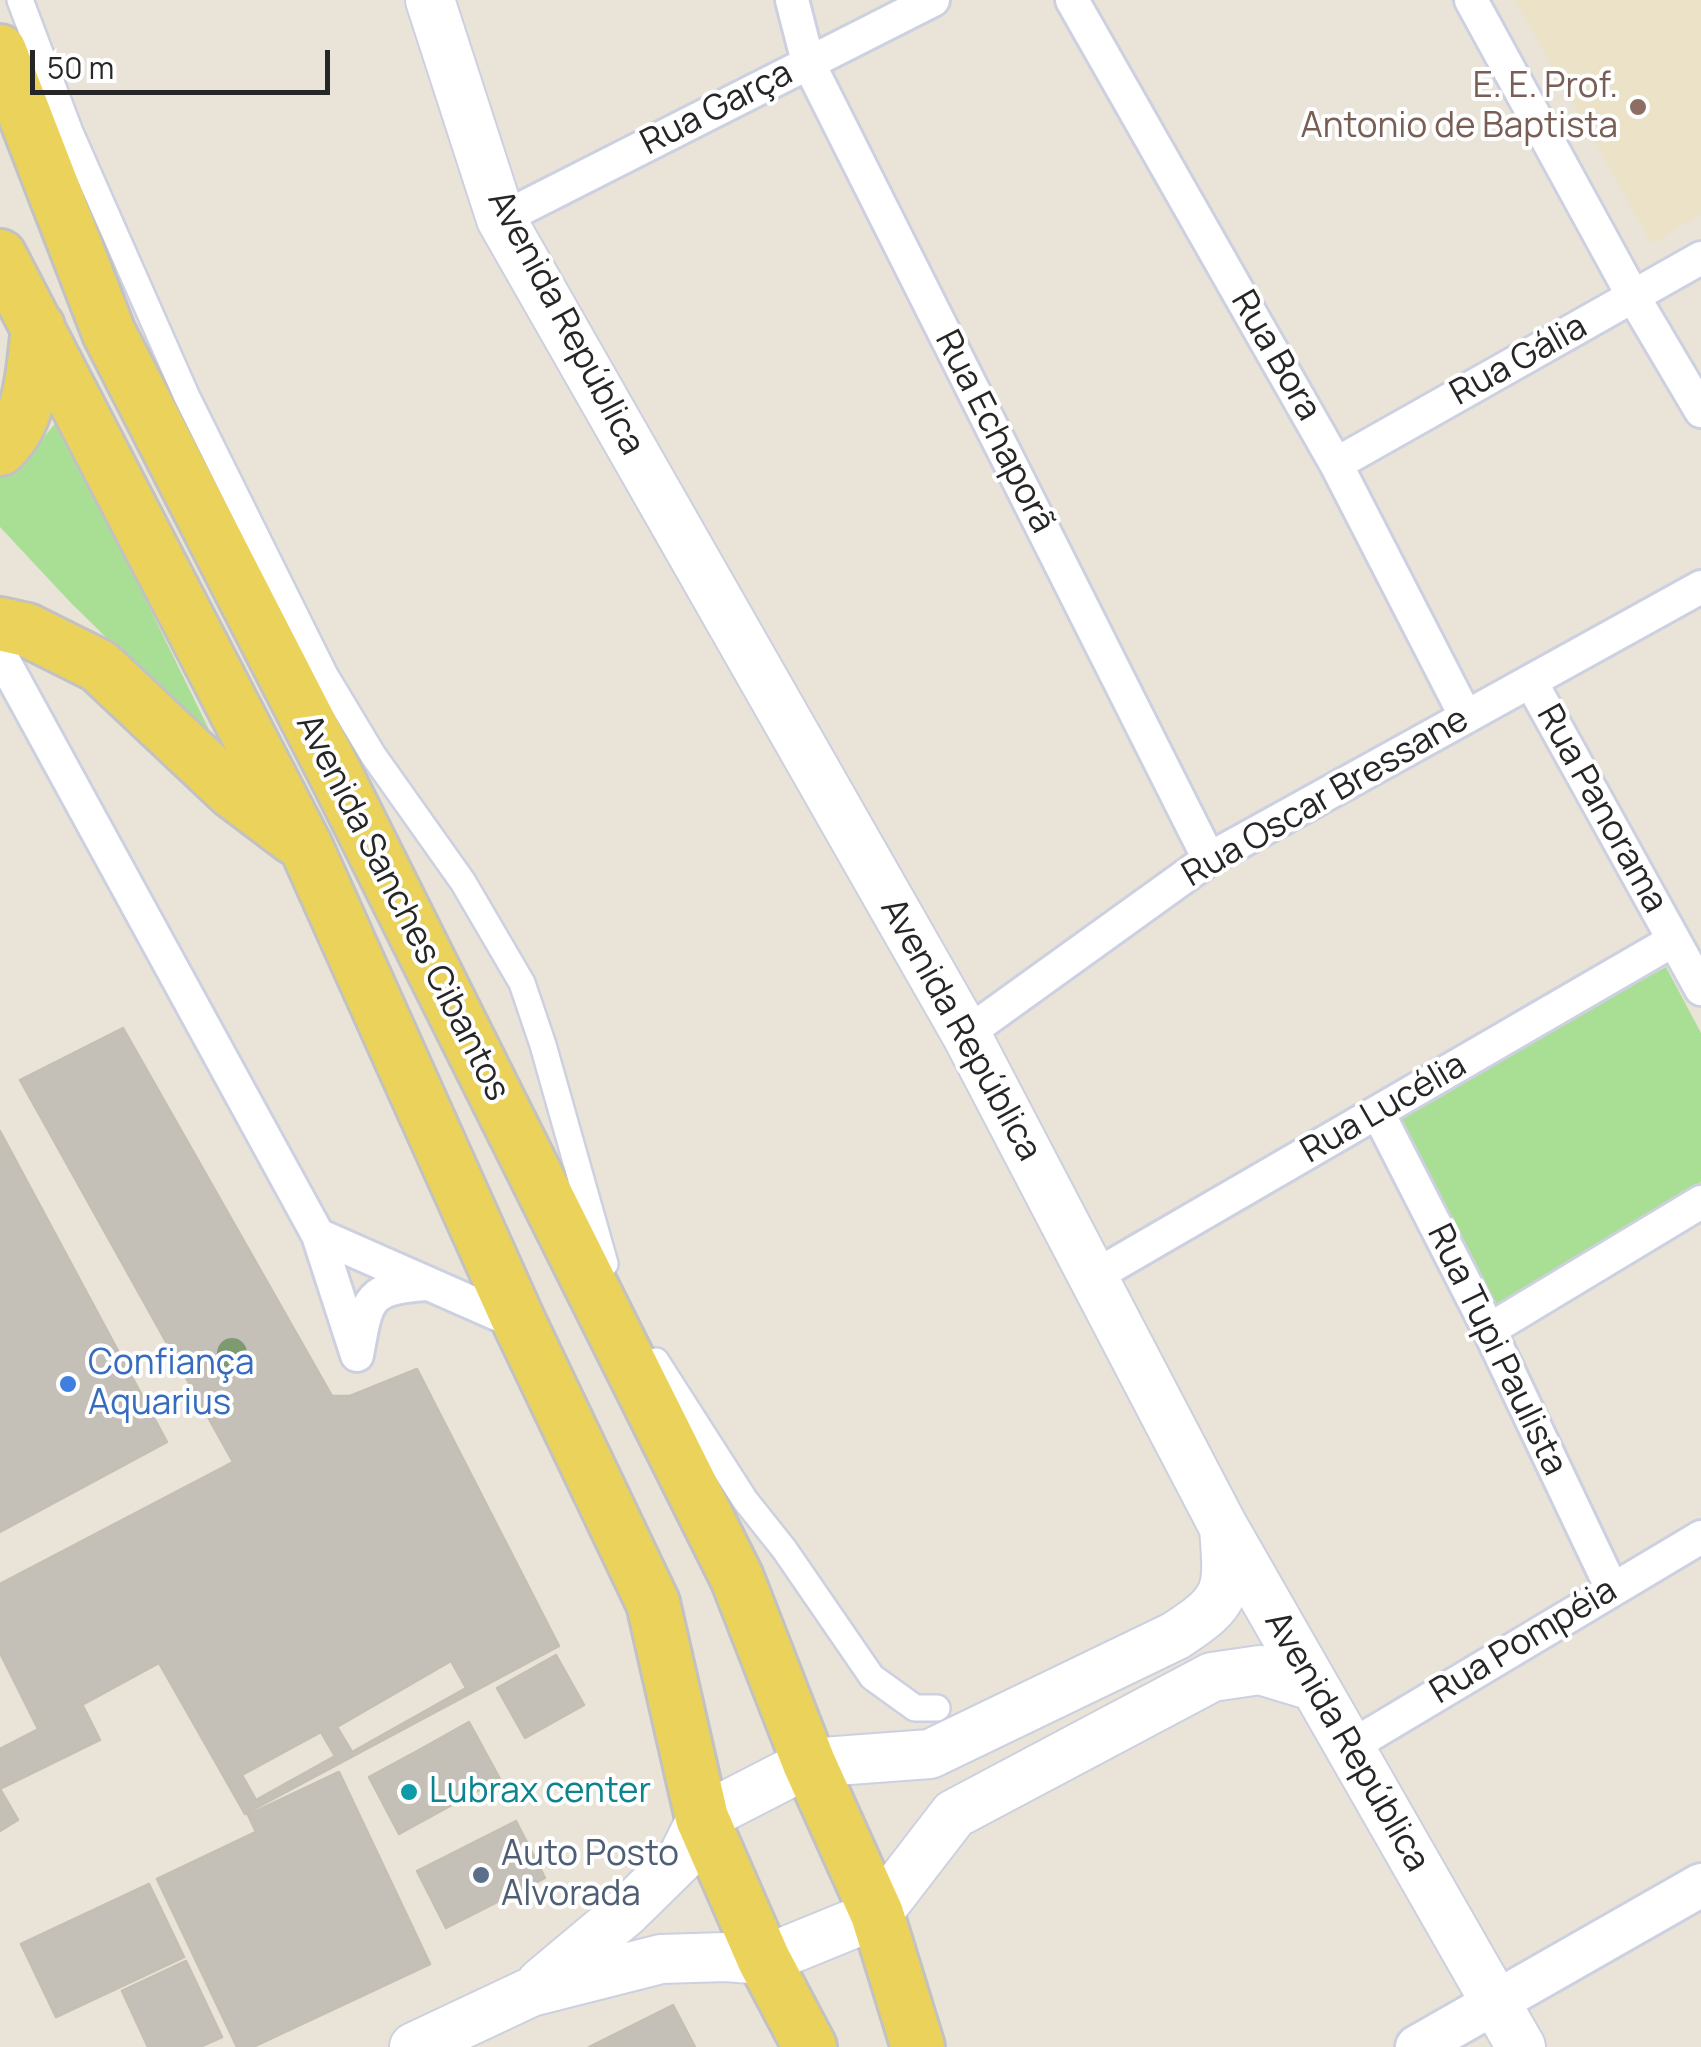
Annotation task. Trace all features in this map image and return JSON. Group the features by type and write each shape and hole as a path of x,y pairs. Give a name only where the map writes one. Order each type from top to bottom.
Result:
{"main road":[{"name":"Avenida República","path":"430,0 500,219 966,1034 1224,1526 1521,2047"},
{"name":"Avenida Sanches Cibantos","path":"0,51 109,333 338,779 737,1578 809,1763 877,1914 918,2047"},
{"name":"Avenida Sanches Cibantos","path":"0,256 306,846 520,1324 653,1602 702,1818 764,1960 810,2047"},
{"path":"0,449 14,436 31,392 38,327"},
{"path":"0,624 26,630 99,666 232,792 306,846"},
{"path":"531,1992 683,1856 702,1818 809,1763 930,1754 1175,1636 1208,1616 1225,1591 1224,1526"},
{"path":"414,2047 531,1992 661,1959 764,1960 877,1914 954,1814 1212,1676 1260,1670 1313,1686"}],"street":[{"path":"20,0 70,132 187,397 325,675 373,754 464,882 522,983 543,1045 599,1251 628,1311 670,1385 745,1500 872,1677 916,1708 938,1708"},
{"name":"Rua Echaporã","path":"792,0 808,62 1209,860"},
{"name":"Rua Garça","path":"500,219 933,0"},
{"name":"Rua Bora","path":"1072,0 1336,464 1466,717"},
{"path":"1471,0 1633,296 1701,411"},
{"name":"Rua Gália","path":"1336,464 1701,258"},
{"name":"Rua Oscar Bressane","path":"966,1034 1209,860 1701,588"},
{"path":"0,654 318,1235 358,1356 364,1313 375,1296 396,1286 428,1284"},
{"name":"Rua Panorama","path":"1530,682 1701,989"},
{"name":"Rua Lucélia","path":"1093,1277 1674,940"},
{"name":"Rua Tupi Paulista","path":"1378,1112 1489,1330 1612,1589"},
{"path":"1489,1330 1701,1202"},
{"path":"318,1235 520,1324"},
{"name":"Rua Pompéia","path":"1348,1748 1701,1537"},
{"path":"1417,2047 1701,1885"}],"shaded area":[{"name":"E. E. Prof. Antonio de Baptista","path":"1515,0 1701,0 1701,214 1652,244"}],"green space":[{"path":"58,420 217,746 71,603 0,527 0,470 43,438"},
{"path":"1666,967 1701,1033 1701,1182 1497,1311 1390,1116"}],"building":[{"name":"Confiança Aquarius","path":"123,1028 332,1396 350,1396 417,1369 559,1646 245,1814 159,1663 38,1729 0,1653 0,1584 233,1462 20,1080"},
{"name":"Confiança Aquarius","path":"0,1131 167,1442 0,1532"},
{"path":"556,1655 584,1705 525,1738 497,1688"},
{"path":"451,1661 466,1688 352,1752 337,1727"},
{"path":"83,1706 100,1740 0,1789 0,1749"},
{"path":"469,1722 500,1779 450,1806 419,1750"},
{"path":"321,1732 335,1756 256,1800 242,1775"},
{"name":"Lubrax center","path":"419,1750 450,1806 399,1834 369,1777"},
{"path":"339,1772 430,1964 253,2047 237,2047 157,1879 256,1832 248,1815"},
{"path":"0,1789 18,1820 0,1831"},
{"name":"Auto Posto Alvorada","path":"516,1821 545,1878 446,1928 417,1871"},
{"path":"149,1884 184,1957 56,2017 21,1944"},
{"path":"186,1961 222,2037 200,2047 148,2047 122,1991"},
{"path":"673,2005 695,2047 589,2047"}],"place":[{"name":"E. E. Prof. Antonio de Baptista","path":"1638,107"},
{"name":"Confiança Aquarius","path":"68,1384"},
{"name":"Lubrax center","path":"409,1792"},
{"name":"Auto Posto Alvorada","path":"481,1875"}]}
